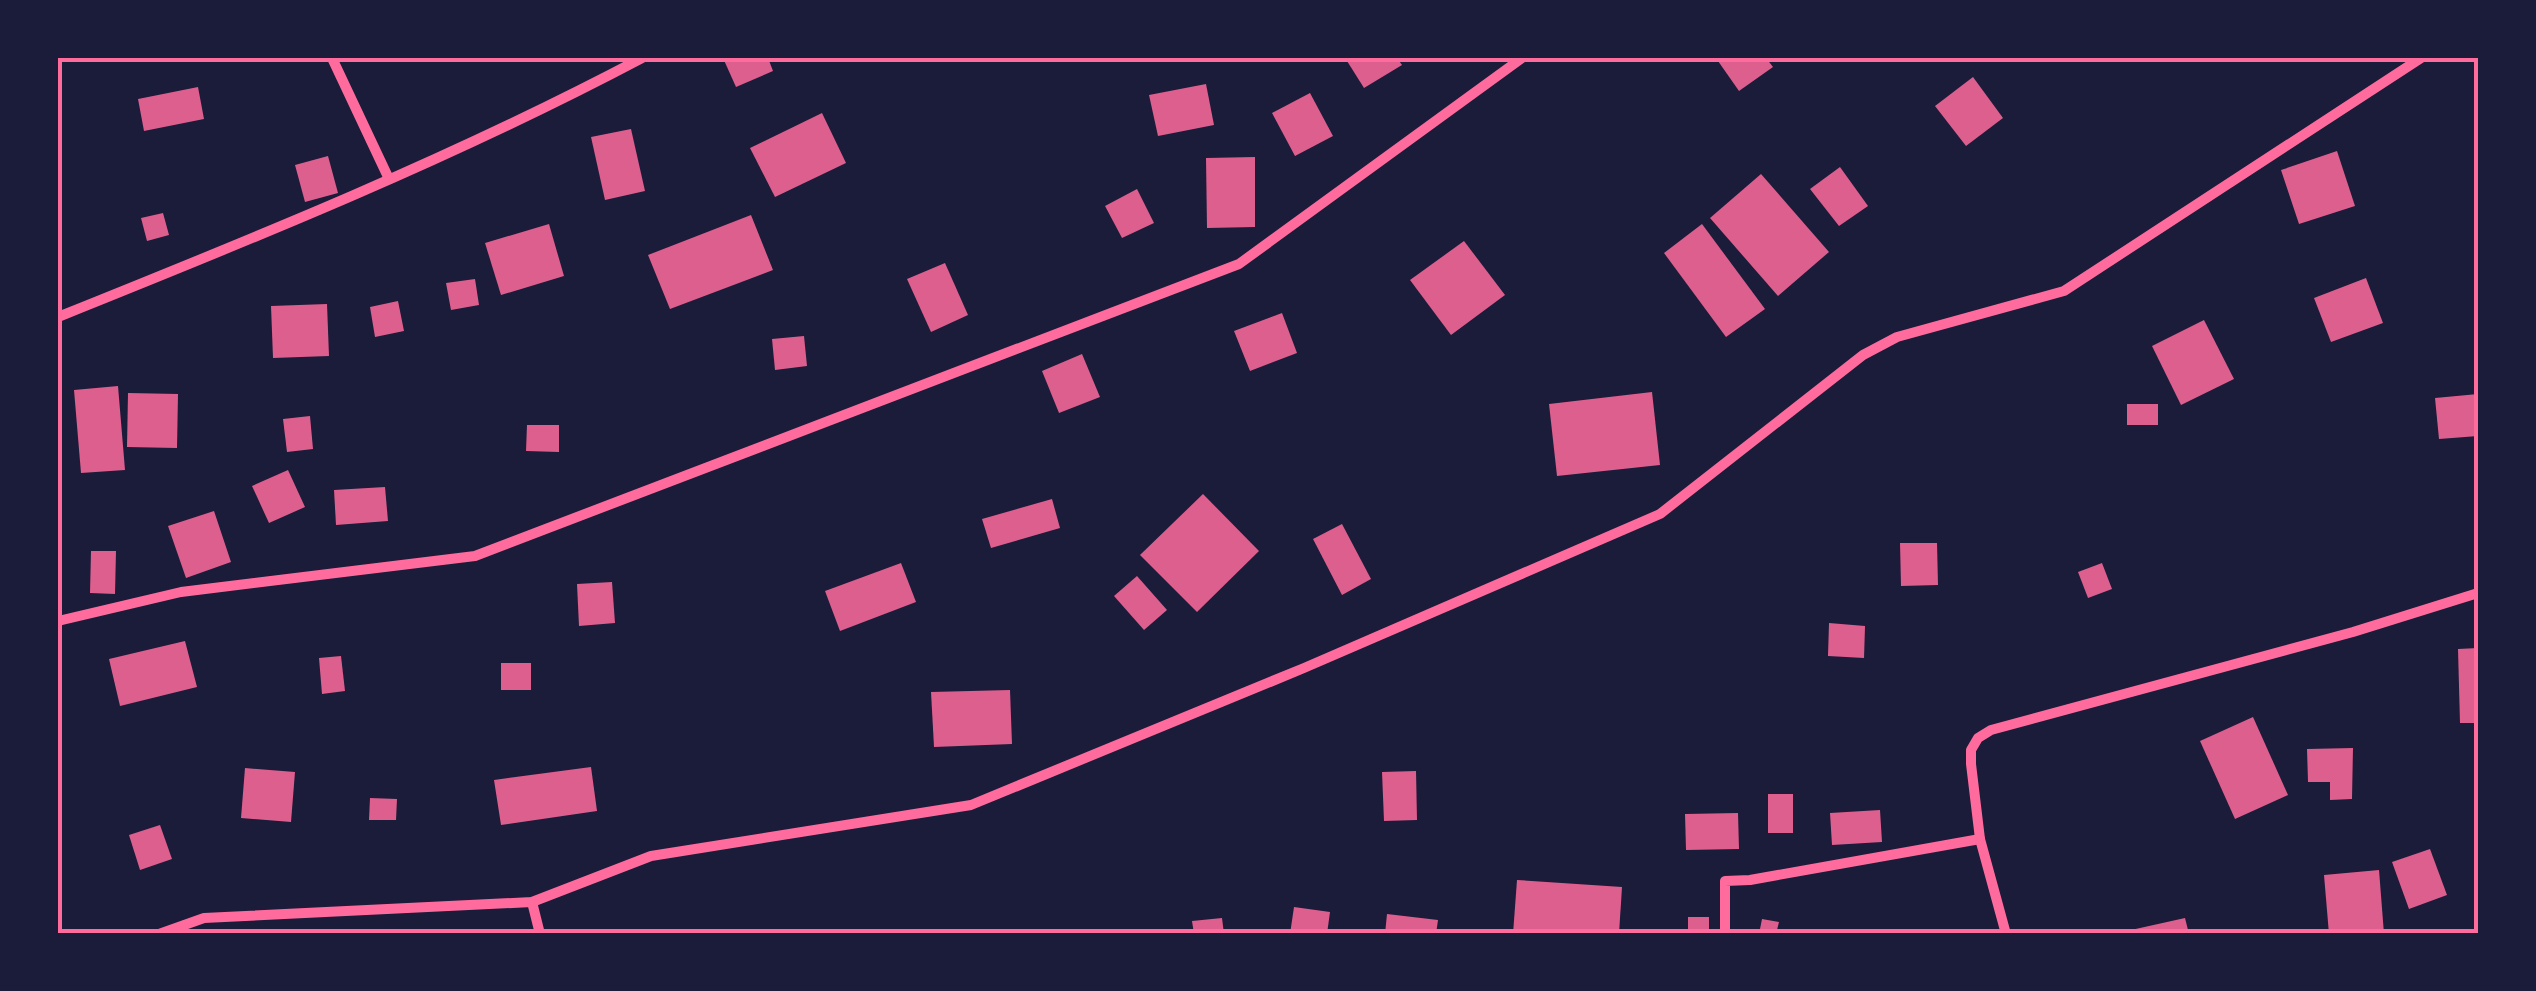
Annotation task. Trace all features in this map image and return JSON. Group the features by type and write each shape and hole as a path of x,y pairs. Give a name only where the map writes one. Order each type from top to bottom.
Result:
{"street":[{"path":"332,58 389,179"},
{"path":"58,316 389,179 551,106 642,58"},
{"path":"58,621 181,592 475,556 1239,264 1522,58"},
{"path":"160,934 204,918 532,902 651,856 971,805 1304,668 1660,514 1863,355 1897,337 2064,291 2421,58"},
{"path":"2006,934 1980,838 1971,750 1978,738 1992,730 2353,632 2478,593"},
{"path":"1726,934 1724,881 1750,880 1980,838"},
{"path":"532,902 540,934"}],"building":[{"path":"723,58 768,58 773,71 736,87"},
{"path":"1397,58 1402,65 1364,88 1347,61"},
{"path":"1766,58 1773,67 1739,91 1718,61"},
{"path":"1973,77 2003,118 1966,146 1935,106"},
{"path":"1206,84 1214,125 1158,136 1149,95"},
{"path":"198,87 204,119 144,131 138,99"},
{"path":"1310,93 1333,136 1295,156 1272,113"},
{"path":"822,113 846,163 775,197 750,148"},
{"path":"631,129 645,191 605,200 591,137"},
{"path":"2337,151 2355,206 2299,224 2281,170"},
{"path":"328,156 338,193 305,202 295,165"},
{"path":"1255,157 1255,227 1207,228 1206,158"},
{"path":"1840,167 1868,206 1839,226 1810,189"},
{"path":"1761,174 1829,252 1778,296 1710,218"},
{"path":"1137,189 1154,223 1122,238 1105,206"},
{"path":"163,213 169,235 147,241 141,218"},
{"path":"751,215 773,270 670,309 648,255"},
{"path":"549,224 564,276 501,295 485,243"},
{"path":"1702,224 1765,309 1726,337 1664,253"},
{"path":"1464,241 1505,295 1451,335 1410,280"},
{"path":"945,263 968,315 931,332 907,279"},
{"path":"2366,278 2383,323 2331,342 2314,298"},
{"path":"475,279 479,305 451,310 446,283"},
{"path":"398,301 404,331 375,337 370,307"},
{"path":"327,304 329,356 273,358 271,306"},
{"path":"1282,313 1297,353 1250,371 1234,331"},
{"path":"2204,320 2234,379 2181,405 2152,346"},
{"path":"804,336 807,366 775,370 772,339"},
{"path":"1082,354 1100,397 1059,413 1042,371"},
{"path":"118,386 125,470 81,473 74,390"},
{"path":"1652,392 1660,465 1557,476 1549,404"},
{"path":"128,393 178,394 177,448 127,447"},
{"path":"2478,394 2478,436 2439,439 2435,398"},
{"path":"2127,404 2158,404 2158,425 2127,425"},
{"path":"310,416 313,449 287,452 283,419"},
{"path":"527,425 559,425 559,452 526,451"},
{"path":"288,470 305,507 269,523 252,486"},
{"path":"385,487 388,521 336,525 334,490"},
{"path":"1203,494 1259,551 1197,612 1140,555"},
{"path":"1052,499 1060,528 991,548 982,519"},
{"path":"214,511 231,562 186,578 168,526"},
{"path":"1342,524 1371,579 1342,595 1313,539"},
{"path":"1900,543 1937,543 1938,585 1901,586"},
{"path":"91,551 116,551 115,594 90,593"},
{"path":"901,563 916,602 840,631 825,591"},
{"path":"2102,563 2112,589 2088,598 2078,572"},
{"path":"1137,576 1167,610 1144,630 1114,596"},
{"path":"612,582 615,623 579,626 577,584"},
{"path":"1829,623 1865,626 1864,658 1828,656"},
{"path":"185,641 197,687 120,706 109,659"},
{"path":"2478,648 2478,723 2460,723 2458,649"},
{"path":"341,656 345,691 322,694 319,658"},
{"path":"501,663 531,663 531,690 501,690"},
{"path":"1010,690 1012,744 934,747 931,692"},
{"path":"2253,717 2288,795 2235,819 2200,741"},
{"path":"2353,748 2352,799 2330,800 2330,782 2308,782 2307,749"},
{"path":"591,767 597,811 501,825 494,780"},
{"path":"245,768 295,772 291,822 241,818"},
{"path":"1416,771 1417,820 1384,821 1382,772"},
{"path":"1768,794 1793,794 1793,833 1768,833"},
{"path":"370,798 397,799 396,820 369,820"},
{"path":"1880,810 1882,842 1832,845 1830,813"},
{"path":"1738,813 1739,849 1686,850 1685,814"},
{"path":"160,825 172,859 140,870 129,835"},
{"path":"2430,849 2447,895 2409,909 2392,862"},
{"path":"2379,870 2384,934 2329,934 2324,875"},
{"path":"1517,880 1622,887 1619,934 1513,934"},
{"path":"1294,907 1330,912 1327,934 1290,934"},
{"path":"1387,914 1438,920 1436,934 1385,934"},
{"path":"1688,917 1709,917 1709,934 1688,934"},
{"path":"1222,918 1224,934 1194,934 1192,921"},
{"path":"2185,918 2189,934 2122,934 2122,932"},
{"path":"1762,919 1779,922 1776,934 1759,934"}]}
